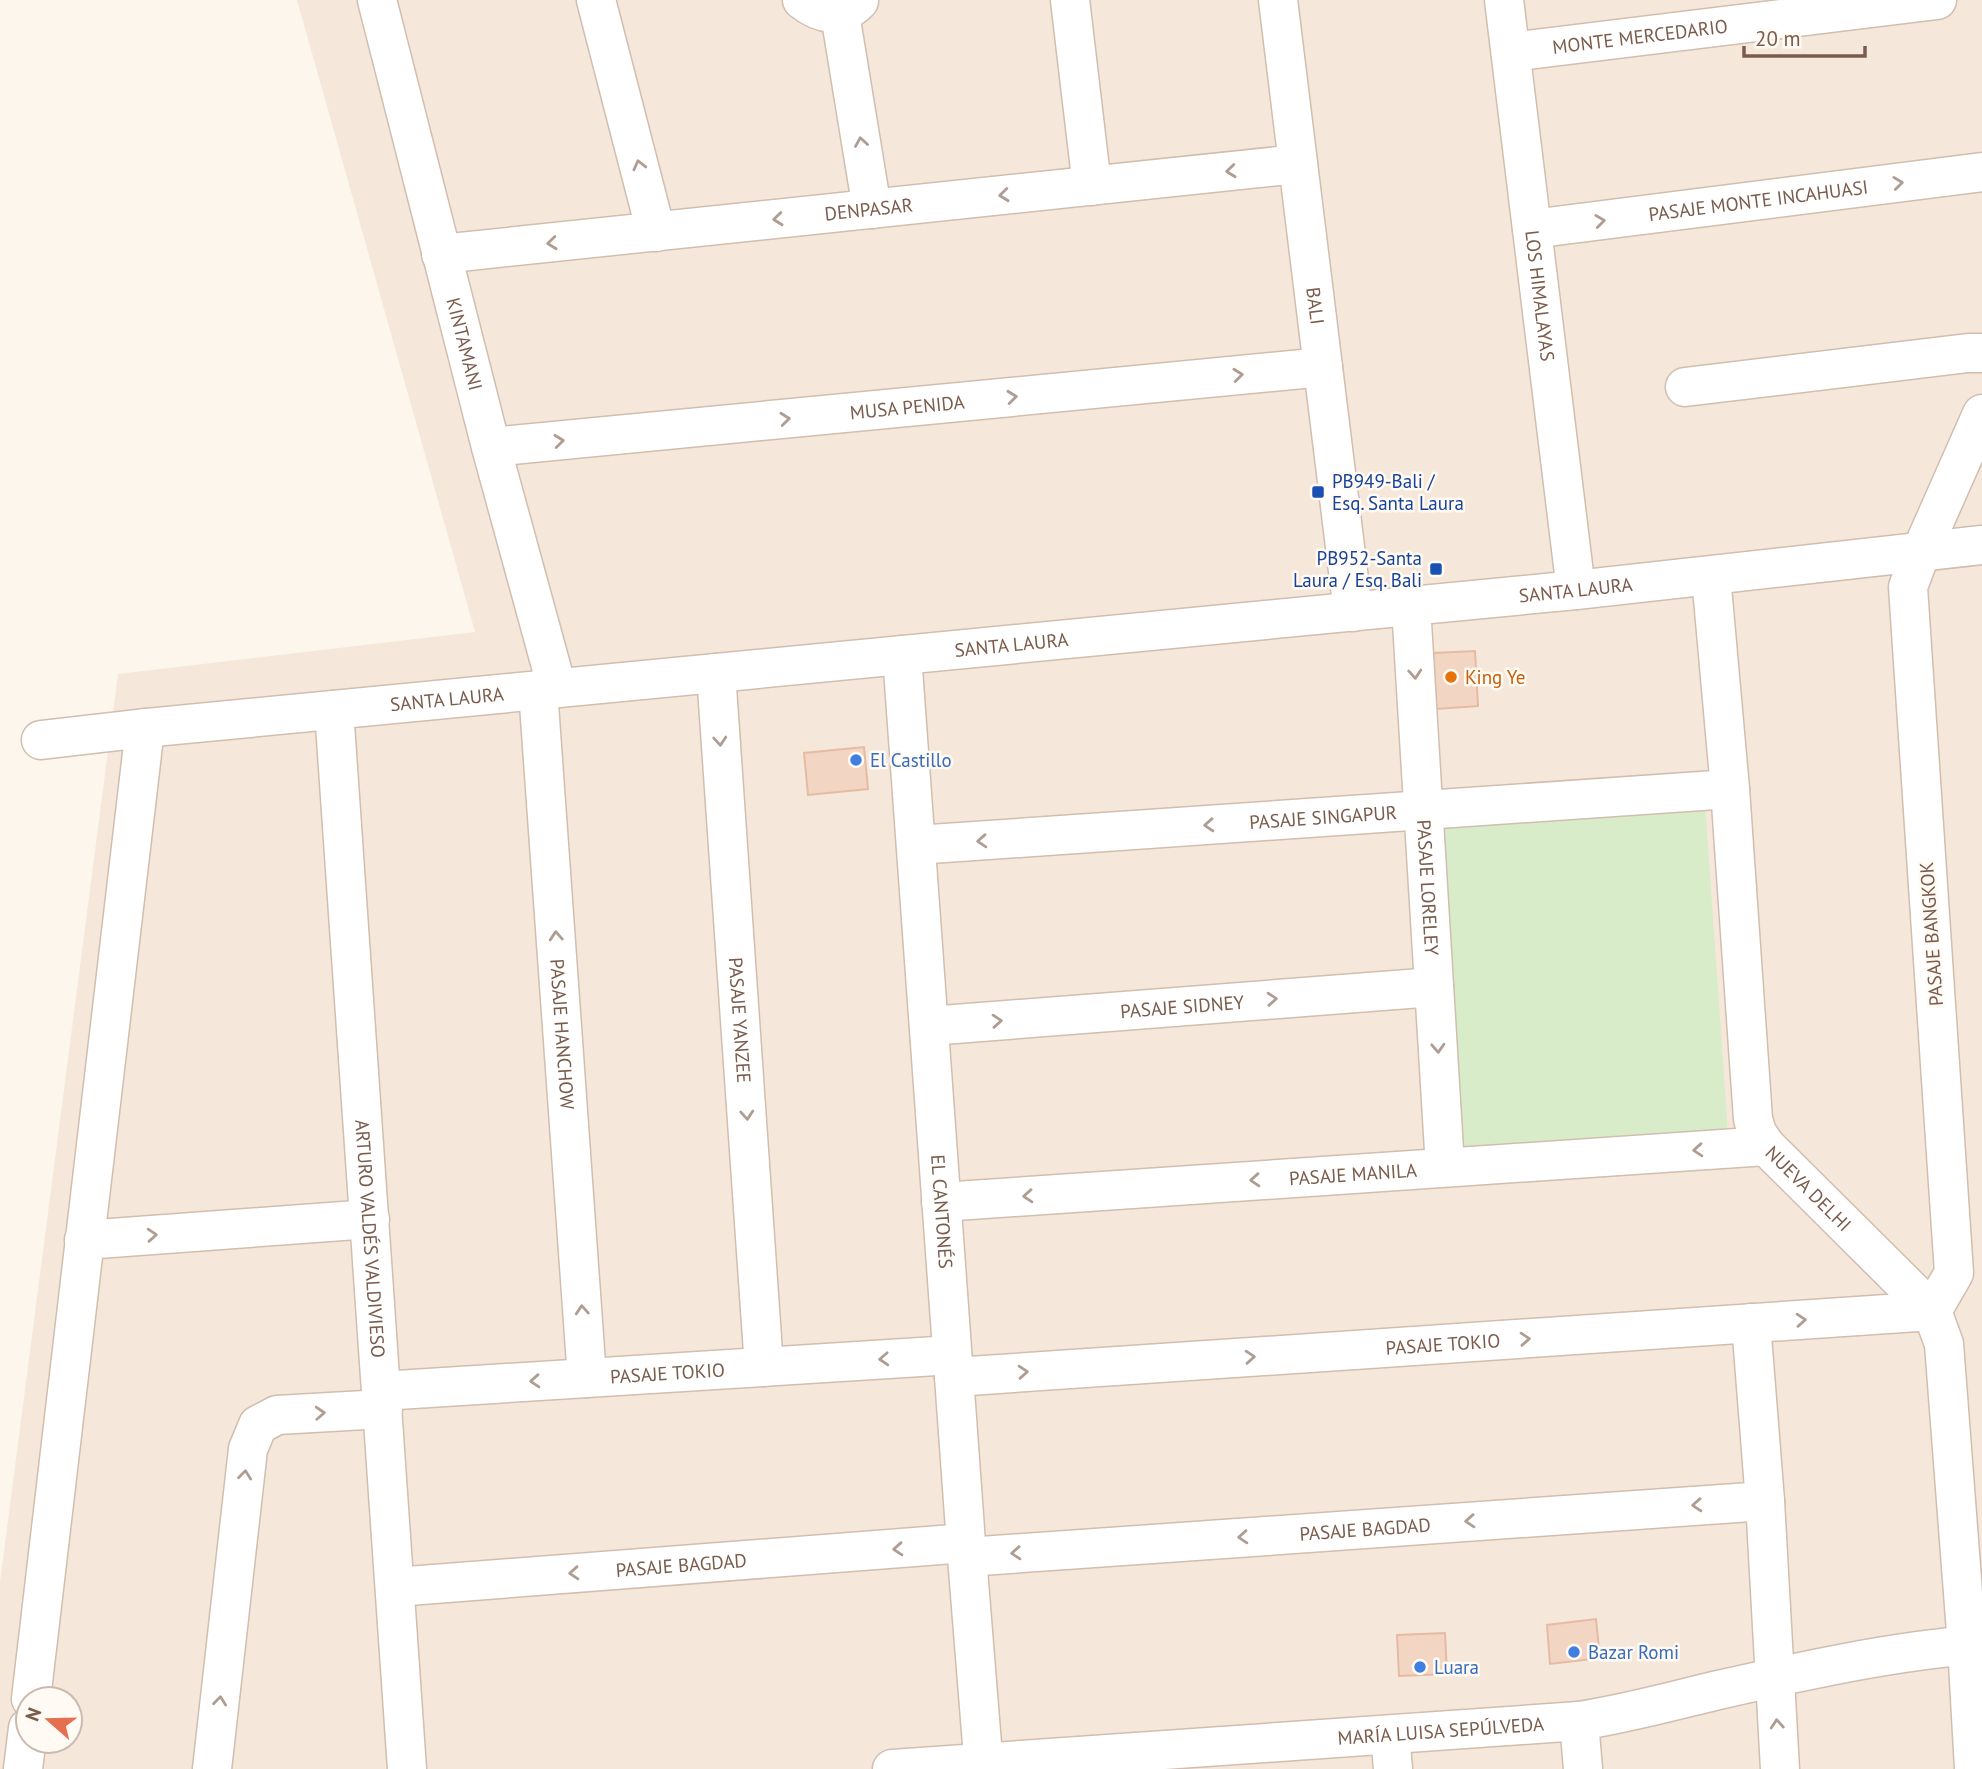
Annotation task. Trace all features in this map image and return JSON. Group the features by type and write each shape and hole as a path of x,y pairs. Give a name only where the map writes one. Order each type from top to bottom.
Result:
{"street":[{"name":"KINTAMANI","path":"377,0 491,447 547,689"},
{"path":"596,0 656,232"},
{"path":"802,0 819,11 831,14 850,7 872,209"},
{"path":"1070,0 1092,186"},
{"name":"BALI","path":"1278,0 1353,612"},
{"name":"LOS HIMALAYAS","path":"1504,0 1576,590"},
{"name":"MONTE MERCEDARIO","path":"1511,52 1700,14 1937,0"},
{"name":"DENPASAR","path":"441,254 1298,164"},
{"name":"PASAJE MONTE INCAHUASI","path":"1532,229 1982,172"},
{"path":"1685,387 1982,353"},
{"name":"MUSA PENIDA","path":"491,447 1323,367"},
{"name":"PASAJE BANGKOK","path":"1932,1311 1968,1272 1908,587 1982,414"},
{"name":"SANTA LAURA","path":"41,740 1576,590 1982,545"},
{"name":"NUEVA DELHI","path":"1711,576 1730,789 1753,1119 1757,1133 1766,1146 1932,1311 1940,1329 1967,1452 1975,1645 1974,1769"},
{"name":"PASAJE LORELEY","path":"1410,606 1445,1167"},
{"name":"EL CANTONÉS","path":"902,655 984,1766"},
{"name":"PASAJE YANZEE","path":"716,673 764,1367"},
{"name":"PASAJE HANCHOW","path":"547,689 587,1378"},
{"name":"ARTURO VALDÉS VALDIVIESO","path":"334,710 407,1769"},
{"path":"33,1685 145,728"},
{"name":"PASAJE SINGAPUR","path":"916,845 1730,789"},
{"name":"PASAJE SIDNEY","path":"929,1026 1434,987"},
{"name":"PASAJE MANILA","path":"942,1202 1766,1146"},
{"path":"84,1240 370,1219"},
{"name":"PASAJE TOKIO","path":"212,1769 248,1449 258,1425 277,1415 382,1400 587,1378 764,1367 953,1366 1932,1311"},
{"path":"1751,1323 1765,1501 1780,1769"},
{"name":"PASAJE BAGDAD","path":"395,1587 1765,1501"},
{"name":"MARÍA LUISA SEPÚLVEDA","path":"892,1769 1392,1752 1612,1716 1863,1660 1975,1645"},
{"path":"1579,1721 1583,1769"}],"shaded area":[{"path":"297,0 1982,0 1982,1769 0,1769 0,1582 118,674 475,632"}],"green space":[{"path":"1705,803 1728,1133 1456,1153 1433,823"}],"building":[{"path":"1475,651 1478,706 1436,709 1433,653"},
{"path":"864,747 868,789 808,795 804,753"},
{"path":"1596,1619 1600,1658 1550,1664 1547,1625"},
{"path":"1445,1633 1447,1674 1399,1676 1397,1635"}],"place":[{"name":"PB949-Bali / Esq. Santa Laura","path":"1318,492"},
{"name":"PB952-Santa Laura / Esq. Bali","path":"1436,569"},
{"name":"King Ye","path":"1451,677"},
{"name":"El Castillo","path":"856,760"},
{"name":"Bazar Romi","path":"1574,1652"},
{"name":"Luara","path":"1420,1667"}]}
